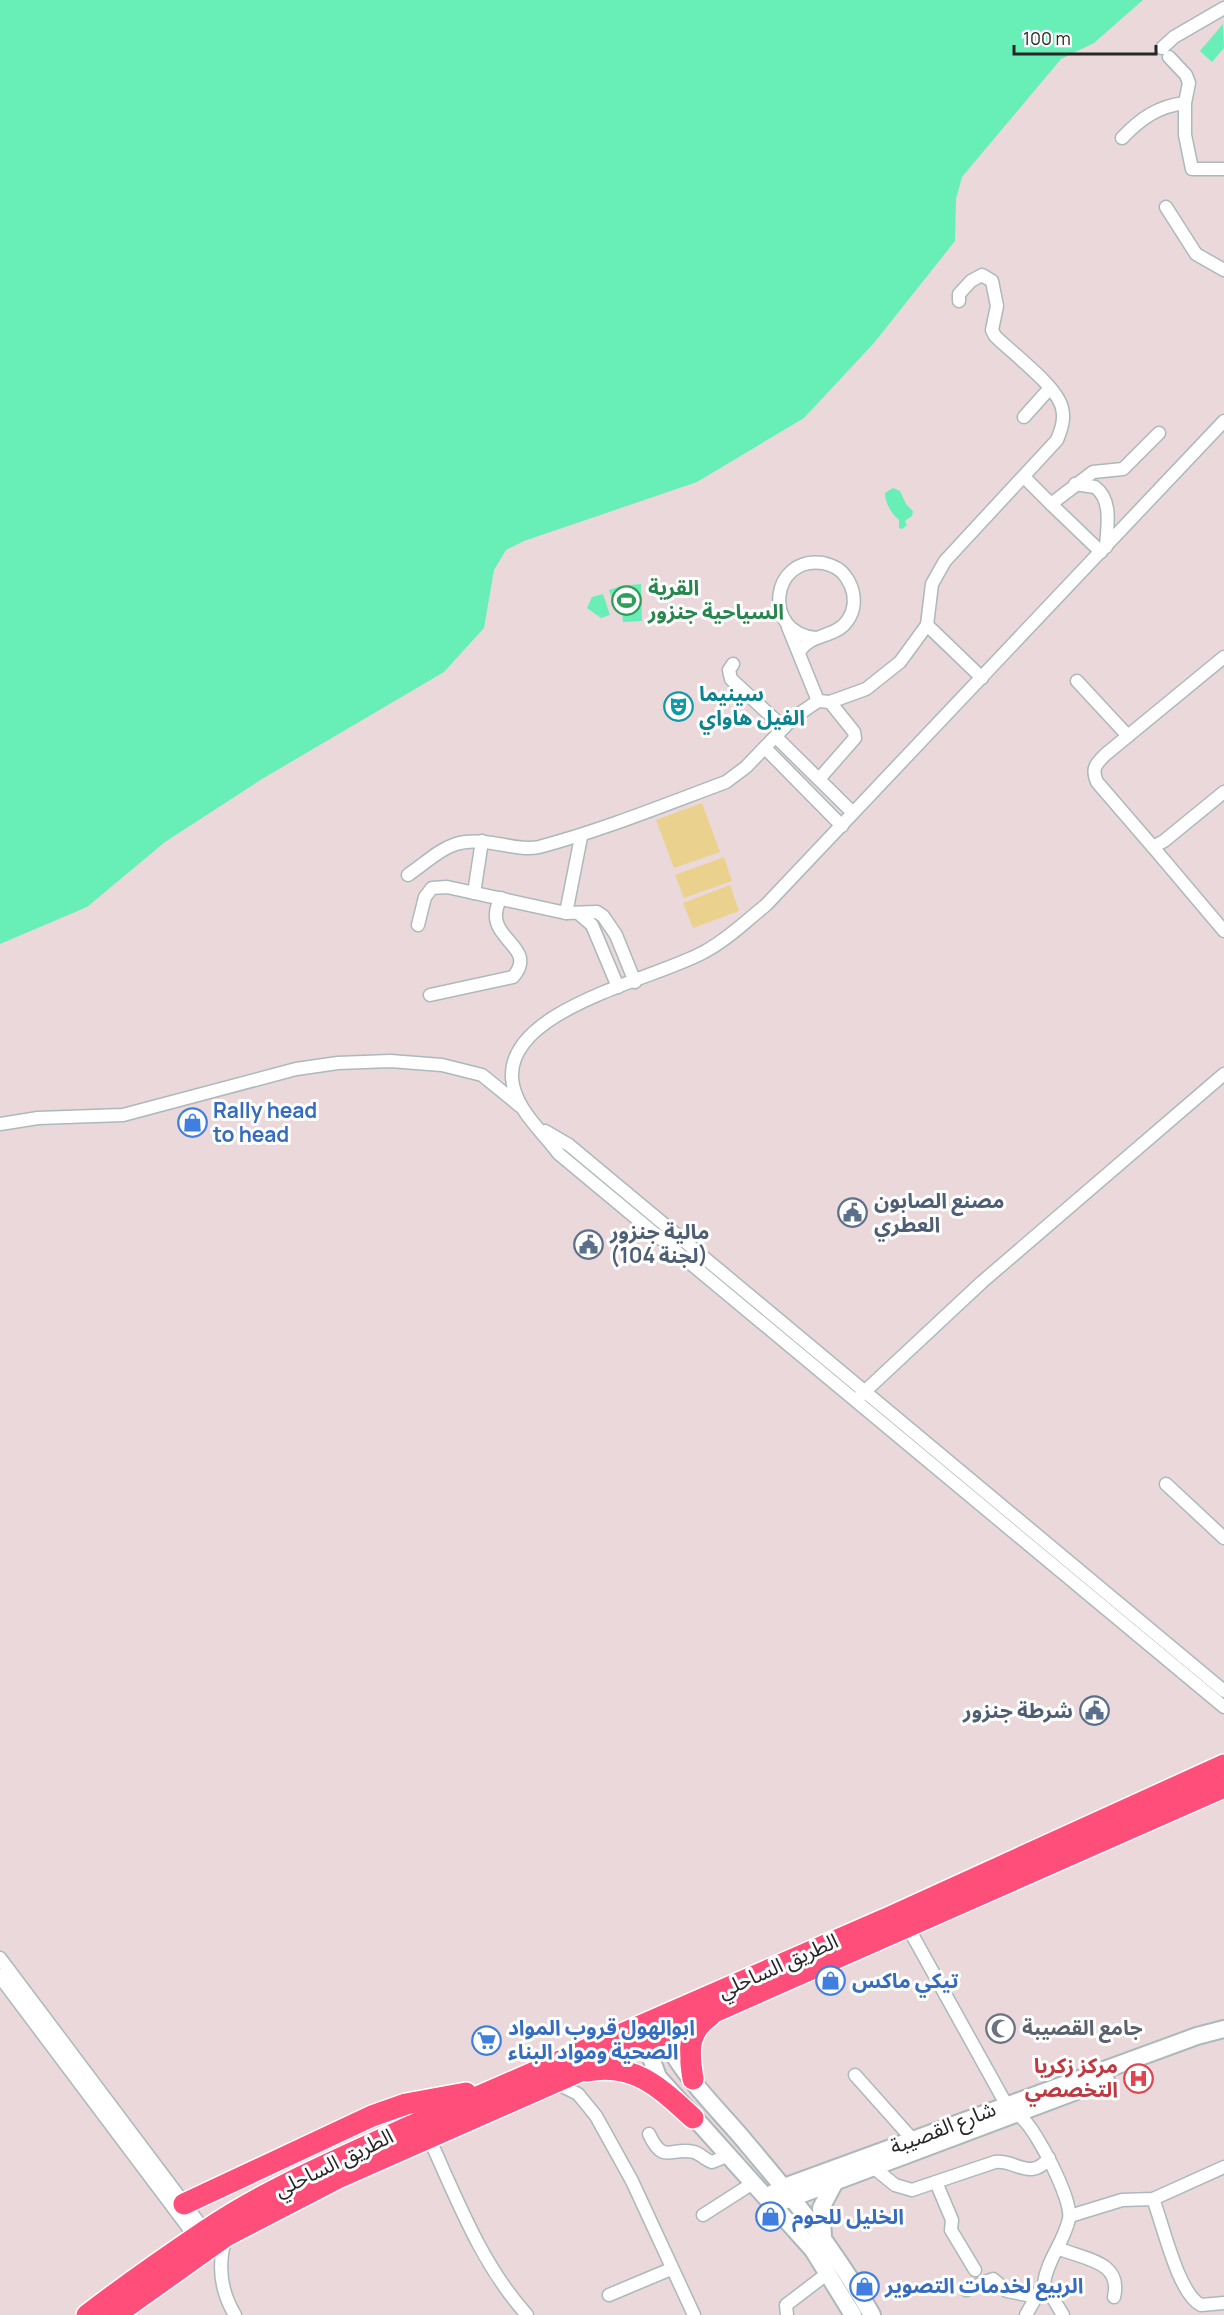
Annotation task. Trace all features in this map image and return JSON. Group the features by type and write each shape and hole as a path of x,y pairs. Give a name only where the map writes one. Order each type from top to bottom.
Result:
{"highway":[{"name":"الطريق الساحلي","path":"116,2315 226,2236 338,2178 560,2078 651,2030 1224,1766"},
{"name":"الطريق الساحلي","path":"87,2315 200,2234 276,2190 328,2164 508,2085 651,2030 725,2006 909,1929 1224,1787"},
{"path":"693,2079 689,2045 692,2036 703,2020 725,2006"},
{"path":"560,2078 595,2070 620,2070 654,2083 693,2118"},
{"path":"184,2204 372,2116 406,2104 508,2085"}],"street":[{"path":"1224,8 1174,37 1166,53 1186,75 1189,83 1185,103 1185,135 1192,169 1224,169"},
{"path":"1122,138 1150,114 1167,106 1185,103"},
{"path":"1166,207 1196,254 1224,270"},
{"path":"408,875 450,844 469,839 520,848 535,848 581,837 726,782 765,748 793,718 824,701 866,688 900,662 927,625 932,584 945,561 1025,478 1057,440 1063,425 1062,407 1050,388 995,336 992,330 996,293 992,281 982,275 977,277 959,294 959,301"},
{"path":"1024,417 1050,388"},
{"path":"520,1106 512,1075 514,1060 532,1033 570,1007 705,952 766,905 1224,422"},
{"path":"1052,504 1093,472 1123,469 1159,433"},
{"path":"1025,478 1103,550"},
{"path":"1075,484 1095,487 1105,498 1108,520 1103,550"},
{"path":"800,652 804,644 841,629 852,611 852,586 840,570 828,564 803,564 792,570 784,580 778,596 779,609 786,623 800,652 824,701 854,732 855,738 819,779"},
{"path":"786,623 796,632 816,638"},
{"path":"927,625 982,678"},
{"path":"1224,657 1096,764 1093,772 1097,782 1224,931"},
{"path":"733,664 729,670 730,679 819,779 854,813"},
{"path":"1077,681 1128,736"},
{"path":"765,748 842,826"},
{"path":"1153,847 1224,792"},
{"path":"572,913 581,837"},
{"path":"474,893 482,841"},
{"path":"418,925 425,897 432,888 447,887 572,913 592,926 618,987"},
{"path":"430,995 513,977 519,970 521,963 519,954 497,926 494,916 501,898"},
{"path":"572,913 587,910 603,916 615,935 634,982"},
{"path":"0,1124 38,1118 123,1115 296,1069 338,1063 390,1061 442,1065 482,1076 520,1106 559,1154 1224,1707"},
{"path":"856,1401 981,1282 1224,1074"},
{"path":"539,1128 568,1145 866,1390 1224,1690"},
{"path":"608,1195 615,1184"},
{"path":"781,1340 789,1329"},
{"path":"1166,1484 1224,1538"},
{"path":"909,1929 1010,2109 1023,2118 1049,2158 1070,2216 1044,2283 1026,2315"},
{"path":"0,1958 4,1973 200,2234"},
{"path":"4,1973 184,2204 200,2234"},
{"name":"شارع القصيبة","path":"788,2192 913,2140 1010,2109 1197,2036 1224,2029"},
{"path":"651,2030 788,2192 823,2237 872,2315"},
{"path":"651,2030 658,2077 813,2250 853,2315"},
{"path":"770,2201 788,2192 837,2180 873,2167 1010,2109 1187,2050 1224,2041"},
{"path":"855,2075 913,2140"},
{"path":"560,2078 578,2094 596,2116 632,2181 694,2315"},
{"path":"649,2134 657,2149 669,2154 695,2152 712,2162 727,2156"},
{"path":"429,2138 489,2263 505,2289 527,2315"},
{"path":"873,2167 895,2185 907,2189 936,2182 995,2162 1005,2162 1027,2170 1042,2164 1049,2158"},
{"path":"1070,2216 1122,2200 1153,2199 1224,2167"},
{"path":"823,2237 821,2208 837,2180"},
{"path":"936,2182 952,2220 951,2230 975,2270"},
{"path":"703,2215 753,2183"},
{"path":"1153,2199 1182,2282 1191,2298 1213,2304"},
{"path":"226,2236 219,2261 220,2271 225,2295 235,2315"},
{"path":"1058,2248 1099,2261 1113,2276 1116,2283 1114,2297"},
{"path":"609,2295 671,2269"},
{"path":"787,2315 786,2305 792,2298 828,2273"},
{"path":"966,2290 993,2279 1007,2291 1037,2298"},
{"path":"1044,2283 1064,2315"},
{"path":"1191,2315 1213,2304 1224,2295"}],"shaded area":[{"path":"0,0 1143,0 1094,43 1061,59 962,177 956,199 955,241 874,343 804,418 697,482 524,541 506,550 494,570 484,628 444,672 262,779 165,842 87,907 0,944"},
{"path":"1223,24 1224,48 1212,62 1200,51"},
{"path":"893,488 900,491 906,504 913,511 912,516 905,521 907,525 902,529 899,528 899,520 891,511 886,500 885,493"},
{"name":"القرية السياحية جنزور","path":"641,584 642,621 623,622 622,610 616,611 609,590"},
{"path":"603,594 610,615 601,618 587,608 592,597"},
{"path":"702,803 720,852 674,868 656,820"},
{"path":"724,857 732,881 684,898 675,875"},
{"path":"730,885 739,911 693,928 683,903"}],"place":[{"name":"القرية السياحية جنزور","path":"627,600"},
{"name":"سينيما الفيل هاواي","path":"678,706"},
{"name":"Rally head to head","path":"192,1123"},
{"name":"مصنع الصابون العطري","path":"853,1213"},
{"name":"مالية جنزور (لجنة 104)","path":"589,1244"},
{"name":"شرطة جنزور","path":"1094,1711"},
{"name":"تيكي ماكس","path":"831,1981"},
{"name":"جامع القصيبة","path":"1001,2028"},
{"name":"ابوالهول قروب المواد الصحية ومواد البناء","path":"487,2040"},
{"name":"مركز زكريا التخصصي","path":"1139,2078"},
{"name":"الخليل للحوم","path":"771,2217"},
{"name":"الربيع لخدمات التصوير","path":"864,2286"}]}
